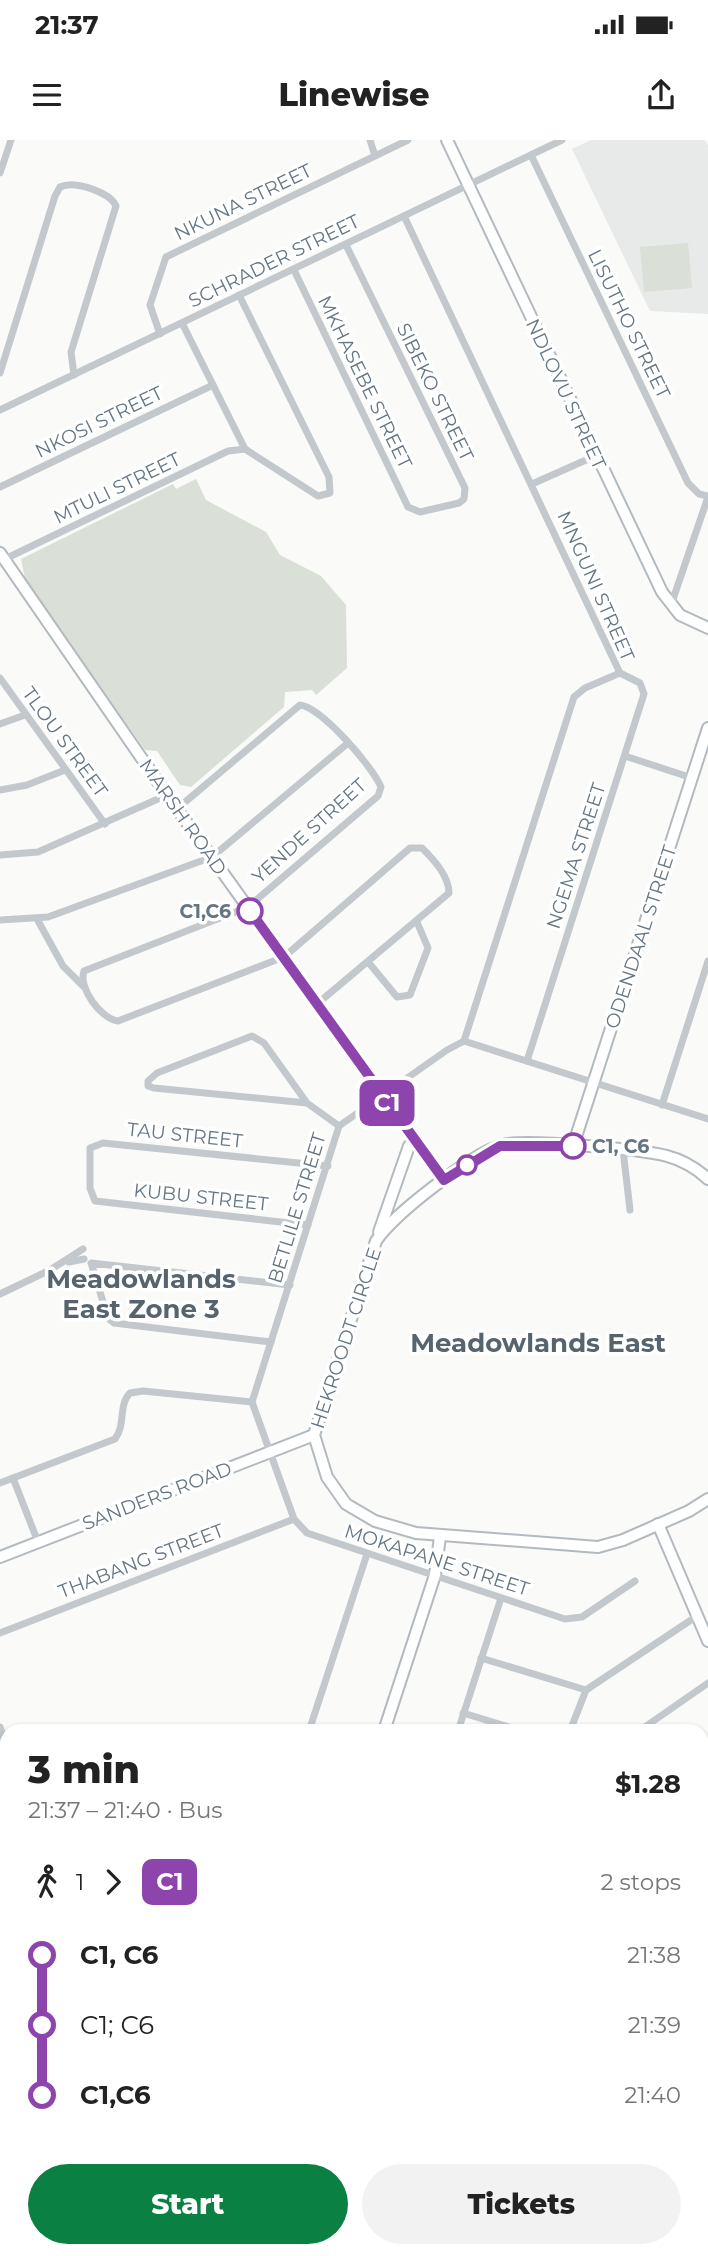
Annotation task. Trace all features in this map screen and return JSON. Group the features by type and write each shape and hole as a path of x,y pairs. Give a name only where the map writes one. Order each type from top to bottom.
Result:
{"street":[{"path":"0,173 11,140"},
{"path":"370,140 375,156"},
{"name":"NKUNA STREET","path":"160,334 150,305 164,259 408,140"},
{"name":"NDLOVU STREET","path":"447,140 595,456 671,605 683,618 708,628"},
{"name":"SCHRADER STREET","path":"0,410 562,140"},
{"name":"LISUTHO STREET","path":"531,155 688,483 699,494 708,497"},
{"path":"0,373 55,196 64,184 103,194 113,200 116,206 71,352 74,375"},
{"name":"MNGUNI STREET","path":"404,216 620,673 585,688 575,697 464,1041"},
{"name":"SIBEKO STREET","path":"346,245 465,488 464,499 456,505 420,512 408,507"},
{"name":"MKHASEBE STREET","path":"294,270 408,507"},
{"path":"182,323 244,449 318,496 327,496 331,490 329,477 239,295"},
{"name":"NKOSI STREET","path":"0,487 213,385"},
{"name":"MTULI STREET","path":"2,556 228,451 244,449"},
{"path":"532,484 595,456"},
{"path":"671,605 708,497"},
{"name":"MARSH ROAD","path":"2,556 167,795 444,1180"},
{"name":"NGEMA STREET","path":"527,1061 644,690 636,680 620,673"},
{"name":"TLOU STREET","path":"0,678 104,824"},
{"path":"0,920 37,919 212,857 348,743 311,708 300,705 178,808"},
{"path":"0,724 25,715"},
{"name":"ODENDAAL STREET","path":"573,1146 708,728"},
{"name":"YENDE STREET","path":"248,907 380,795 379,782 348,743"},
{"path":"625,756 692,778"},
{"path":"0,790 27,785 65,770"},
{"path":"0,855 33,853 167,795"},
{"path":"37,919 63,965 84,986 100,1011 110,1020 127,1018 284,957 410,848 416,846 425,850 442,871 449,889 446,897 317,1004"},
{"path":"84,986 84,971 248,907"},
{"path":"369,963 397,997 410,995 428,948 417,922"},
{"path":"662,1105 708,961"},
{"path":"307,1103 148,1086 149,1079 157,1073 252,1037 264,1043 307,1103 340,1126"},
{"path":"464,1041 708,1119"},
{"name":"BETLILE STREET","path":"251,1402 340,1126 447,1049 464,1041"},
{"path":"400,1172 403,1125"},
{"path":"376,1241 409,1146 415,1141"},
{"name":"TAU STREET","path":"92,1198 90,1147 96,1143 328,1166"},
{"name":"HEKROODT CIRCLE","path":"708,1179 692,1167 668,1156 573,1146 500,1146 444,1180 391,1223 376,1241 314,1435 327,1477 346,1504 392,1528 440,1536 598,1547 611,1545 708,1499"},
{"path":"623,1150 630,1210"},
{"name":"KUBU STREET","path":"92,1198 96,1201 308,1225"},
{"path":"0,1294 83,1250"},
{"path":"61,1264 88,1261 290,1285"},
{"path":"88,1261 111,1322 271,1342"},
{"path":"0,1483 114,1438 121,1427 124,1400 130,1393 143,1391 251,1402 294,1519"},
{"name":"SANDERS ROAD","path":"0,1557 314,1435"},
{"path":"13,1478 38,1542"},
{"name":"MOKAPANE STREET","path":"294,1519 307,1533 565,1619 576,1619 635,1581"},
{"name":"THABANG STREET","path":"0,1633 294,1519"},
{"path":"658,1524 708,1641"},
{"path":"386,1724 435,1575 440,1536"},
{"path":"311,1724 367,1555"},
{"path":"460,1724 501,1598"},
{"path":"573,1724 586,1690 697,1616"},
{"path":"481,1658 586,1690"},
{"path":"649,1724 708,1683"},
{"path":"463,1713 499,1724"}],"shaded area":[{"path":"591,140 704,140 708,145 708,314 650,311 572,149"},
{"path":"688,243 692,288 644,292 640,247"},
{"path":"196,479 206,500 266,532 280,555 321,576 346,605 347,668 316,695 312,690 285,692 284,707 191,787 180,785 157,751 145,750 26,583 21,559 173,484 176,489"}],"bus line":[{"name":"C1","path":"250,911 444,1180 500,1146 573,1146"}],"place":[{"name":"C1,C6","path":"250,911"},
{"name":"C1, C6","path":"573,1146"}],"district":[{"name":"Meadowlands East Zone 3","path":"141,1294"},
{"name":"Meadowlands East","path":"538,1343"}]}
